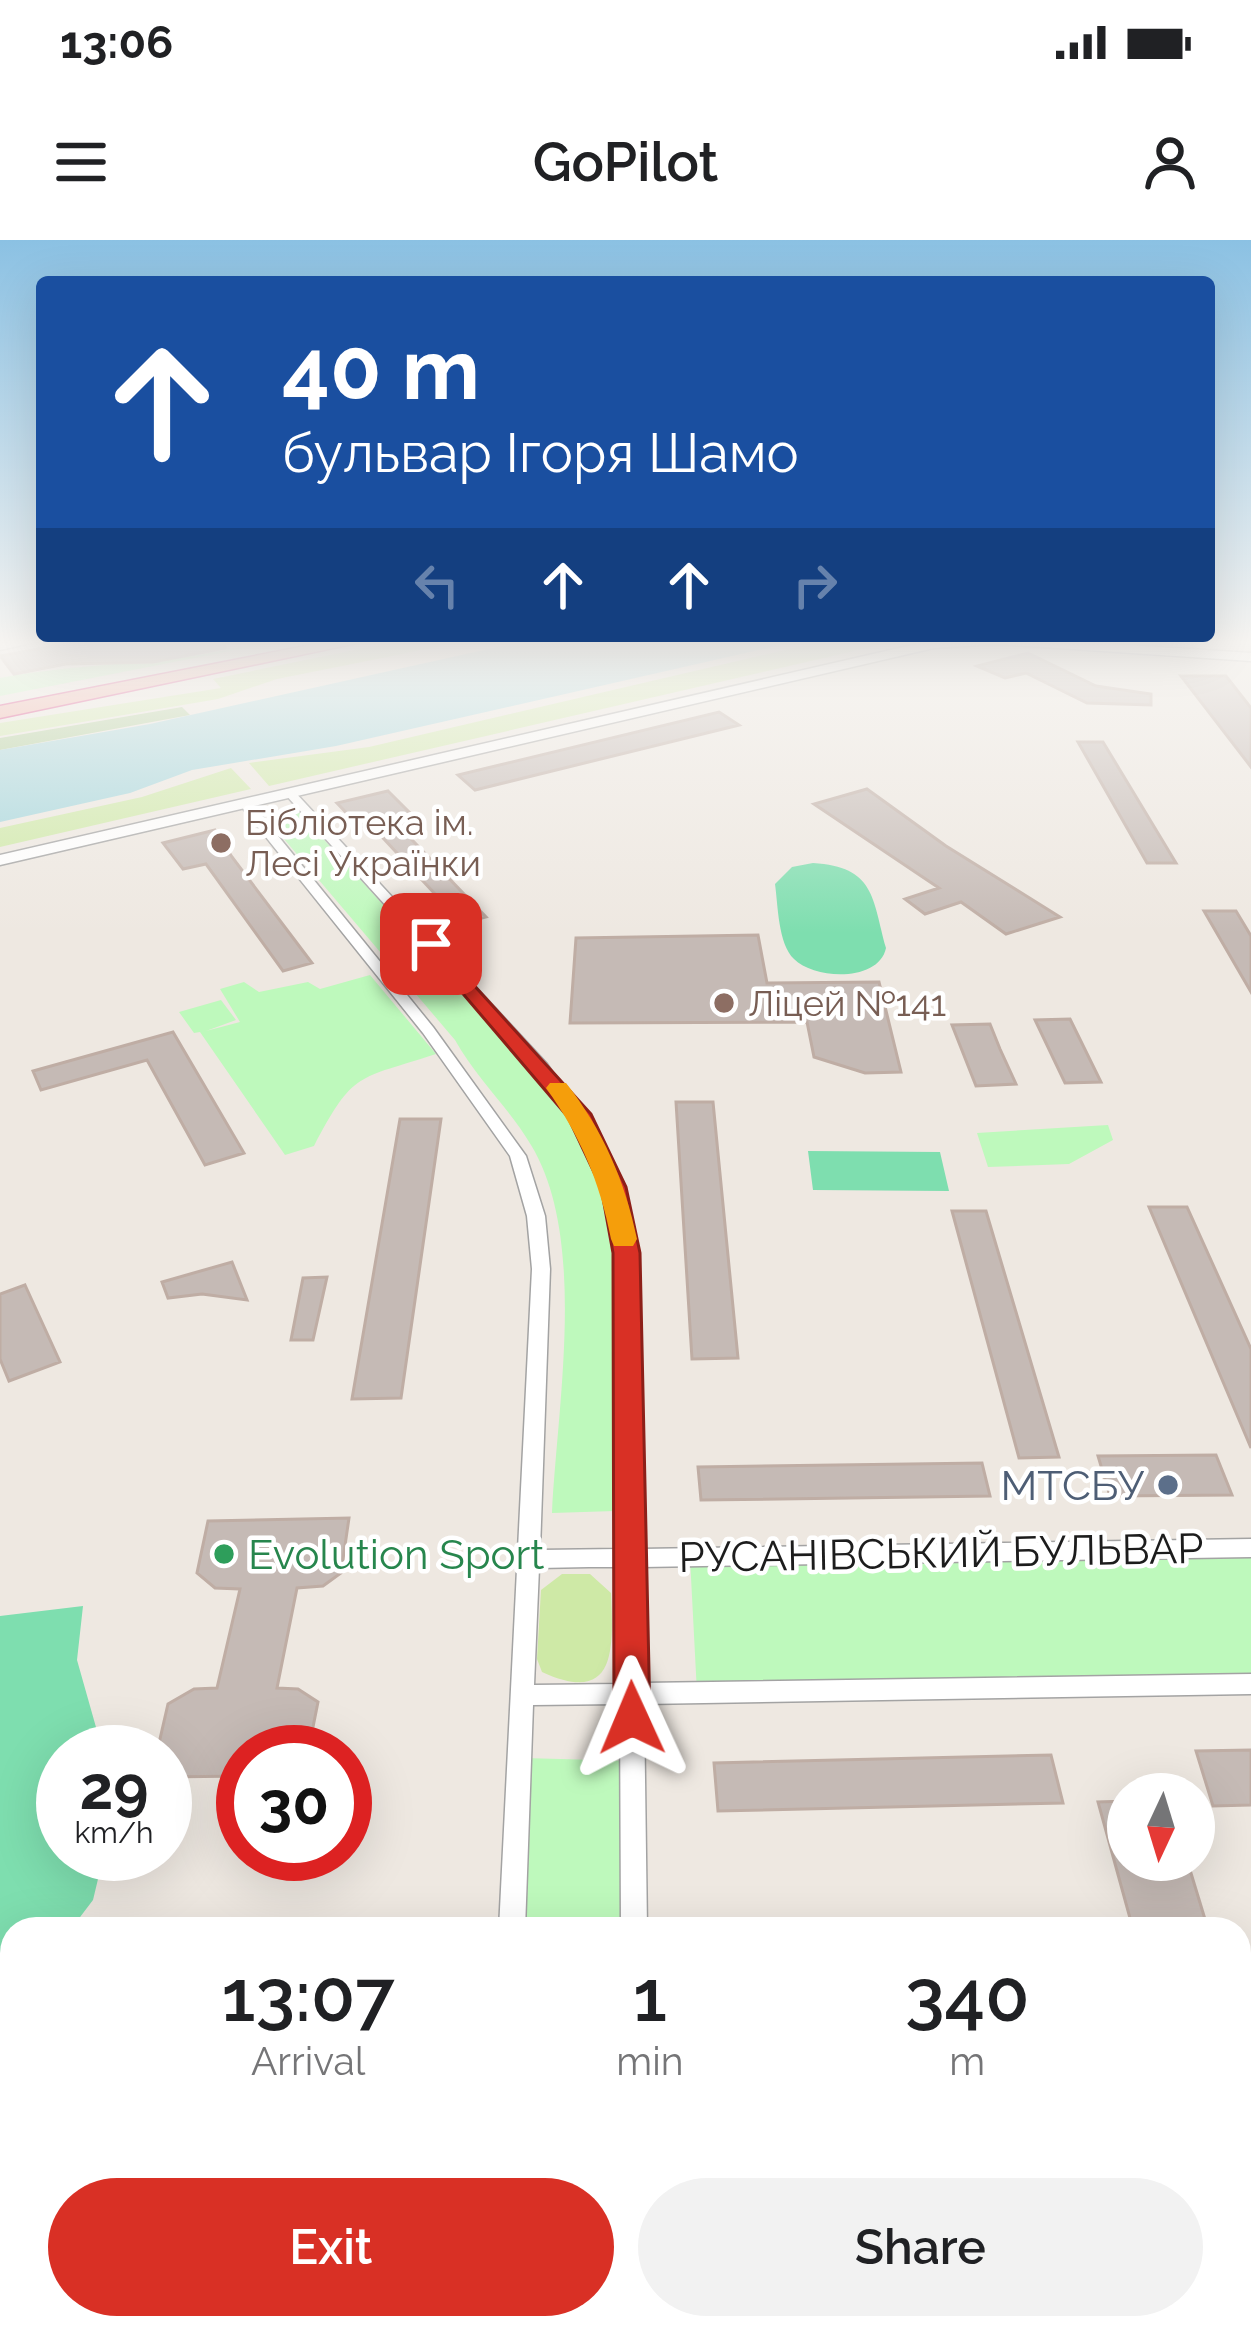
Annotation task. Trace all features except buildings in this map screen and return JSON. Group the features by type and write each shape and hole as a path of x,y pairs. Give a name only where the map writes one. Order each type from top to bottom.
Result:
{"street":[{"path":"0,860 529,737"},
{"path":"289,792 542,1067 579,1114 613,1187 626,1253 634,1917"},
{"path":"245,803 428,1030 518,1156 536,1216 541,1269 513,1917"},
{"name":"РУСАНІВСЬКИЙ БУЛЬВАР","path":"529,1558 1251,1548"},
{"path":"522,1695 1251,1684"}],"green space":[{"path":"6,737 71,737 0,750 0,738"},
{"path":"412,737 482,737 269,786 249,763"},
{"path":"231,768 251,789 0,847 0,828 142,797"},
{"path":"298,811 533,1070 569,1118 601,1188 614,1254 615,1511 552,1513 563,1374 564,1275 548,1183 531,1145 455,1040 267,819"},
{"path":"813,863 849,871 868,888 886,948 872,967 830,974 804,966 789,952 775,884 792,867"},
{"path":"370,975 436,1054 360,1081 339,1103 314,1146 285,1155 200,1032 194,1033 179,1012 221,1000 236,1020 206,1031 240,1022 220,989 244,982 259,992 308,982 320,989"},
{"path":"1108,1125 1113,1140 1069,1164 988,1167 977,1133"},
{"path":"808,1151 940,1152 949,1191 813,1190"},
{"path":"1251,1549 1251,1684 697,1693 690,1558"},
{"path":"562,1574 590,1574 611,1593 612,1633 606,1666 585,1682 542,1672 537,1659 541,1590"},
{"path":"83,1606 77,1660 95,1725 36,1725 36,1881 98,1881 93,1900 80,1917 0,1917 0,1616"},
{"path":"524,1758 633,1761 634,1917 513,1917"}],"water":[{"path":"75,737 376,737 192,770 130,793 0,822 0,750"}],"slow traffic":[{"path":"558,1088 579,1114 613,1187 624,1239"}],"place":[{"name":"Бібліотека ім. Лесі Українки","path":"221,843"},
{"name":"Ліцей №141","path":"724,1003"},
{"name":"МТСБУ","path":"1168,1485"},
{"name":"Evolution Sport","path":"224,1554"}],"route":[{"path":"431,944 579,1114 613,1187 626,1253 632,1718"}]}
